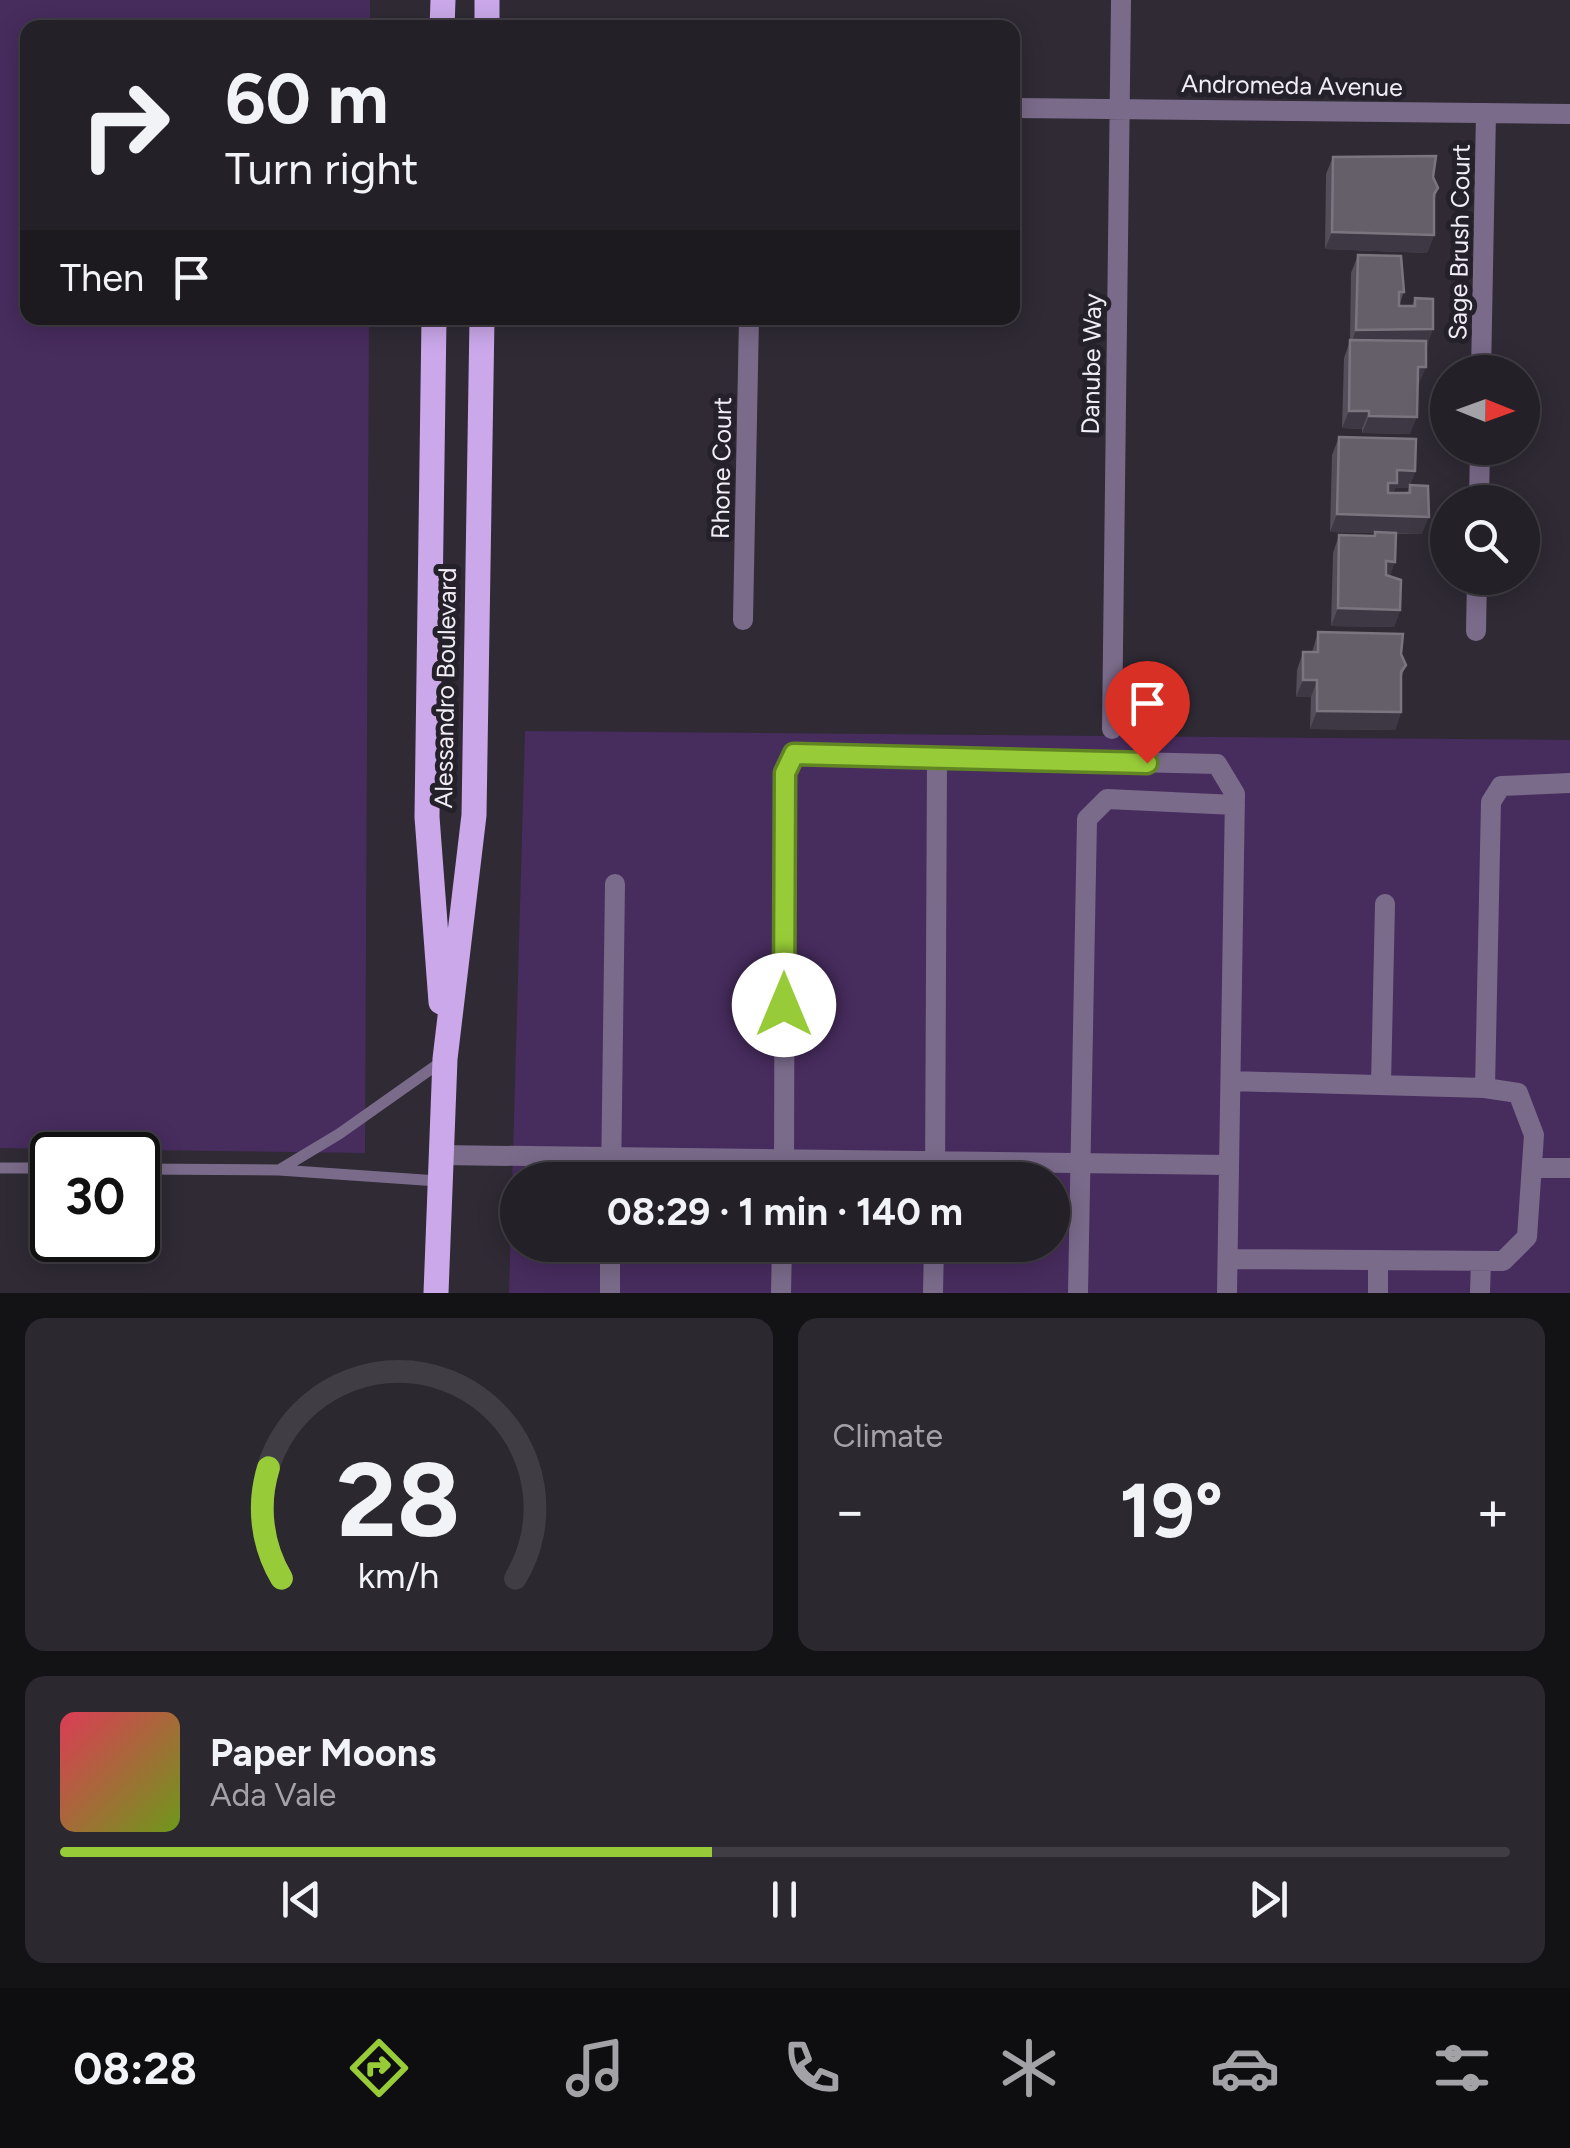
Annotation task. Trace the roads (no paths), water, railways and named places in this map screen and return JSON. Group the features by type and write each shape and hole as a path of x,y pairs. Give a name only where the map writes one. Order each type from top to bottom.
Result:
{"main road":[{"name":"Alessandro Boulevard","path":"434,325 427,818 445,1059"},
{"name":"Alessandro Boulevard","path":"436,1293 445,1059 474,815 482,325"}],"street":[{"name":"Danube Way","path":"1112,729 1121,0"},
{"name":"Andromeda Avenue","path":"1020,108 1570,114"},
{"name":"Sage Brush Court","path":"1481,355 1486,113"},
{"name":"Rhone Court","path":"743,620 749,325"},
{"path":"1476,631 1477,595"},
{"path":"784,1162 785,773 794,754 1217,764 1235,794 1227,1293"},
{"path":"935,1162 937,758"},
{"path":"1485,1088 1491,802 1502,786 1570,783"},
{"path":"1078,1293 1087,819 1106,799 1235,805"},
{"path":"611,1162 616,884"},
{"path":"1381,1085 1385,904"},
{"path":"1228,1258 1503,1261 1527,1237 1534,1135 1518,1093 1485,1088 1231,1081"},
{"path":"439,1168 611,1158 669,1162"},
{"path":"1070,1165 1229,1165"},
{"path":"1532,1168 1570,1168"},
{"path":"1378,1260 1378,1293"},
{"path":"1480,1293 1481,1261"},
{"path":"610,1262 610,1293"},
{"path":"782,1262 782,1293"},
{"path":"933,1293 934,1262"}],"lane":[{"path":"279,1170 339,1134 445,1059"},
{"path":"0,1168 30,1168"},
{"path":"160,1169 439,1168"}]}
